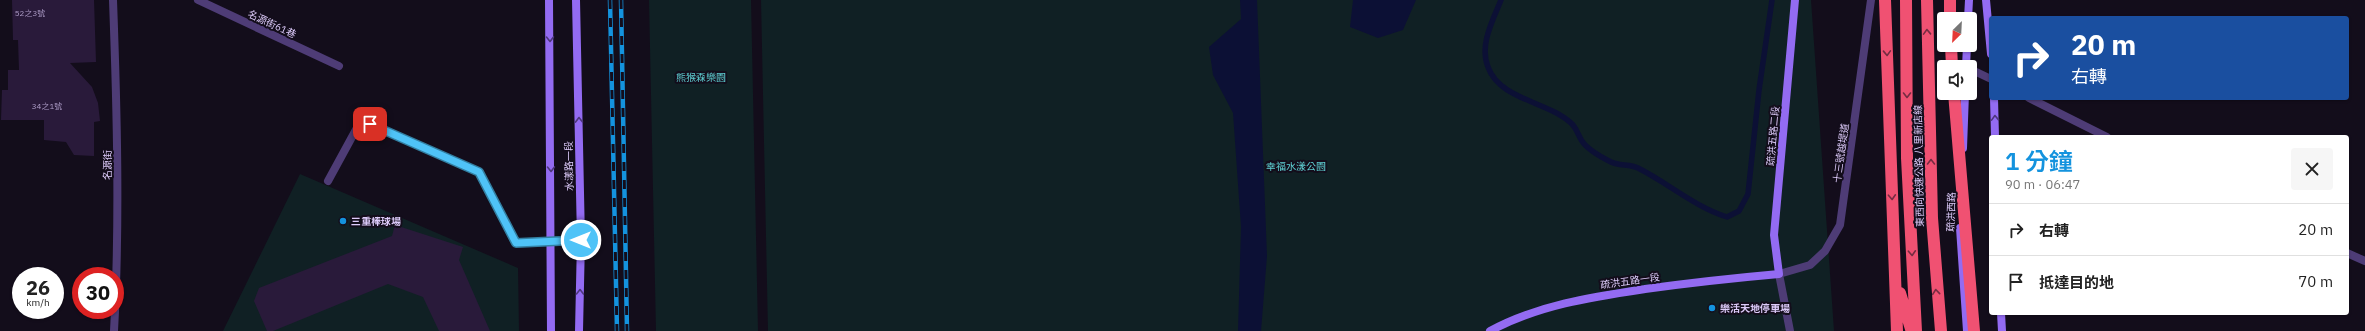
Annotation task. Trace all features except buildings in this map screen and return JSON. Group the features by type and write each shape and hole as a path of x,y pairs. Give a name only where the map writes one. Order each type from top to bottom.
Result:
{"highway":[{"path":"1885,0 1897,331"},
{"name":"東西向快速公路 八里新店線","path":"1906,0 1907,158 1916,331"},
{"name":"東西向快速公路 八里新店線","path":"1927,0 1932,218 1941,331"},
{"path":"1950,0 1950,12"},
{"path":"1955,100 1974,331"},
{"path":"1896,276 1911,331"}],"street":[{"name":"名源街","path":"113,0 117,100 117,273 114,331"},
{"name":"名源街61巷","path":"198,0 339,66"},
{"name":"水漾路一段","path":"549,0 552,240 551,331"},
{"name":"水漾路一段","path":"576,0 581,240 579,331"},
{"name":"疏洪五路二段","path":"1778,274 1774,235 1795,0"},
{"name":"十三號越堤道","path":"1778,274 1810,265 1825,251 1840,225 1871,0"},
{"path":"1968,12 1969,0"},
{"path":"1986,0 1989,32"},
{"path":"1977,72 1989,78"},
{"name":"疏洪西路","path":"1965,100 1960,240 1967,331"},
{"path":"1994,100 1995,135"},
{"path":"2033,100 2103,135"},
{"path":"328,181 358,126 370,124 479,172 516,243 552,240 581,240"},
{"path":"2349,254 2365,261"},
{"path":"1778,274 1790,331"},
{"name":"疏洪五路一段","path":"1490,331 1509,321 1580,299 1741,277 1778,274"},
{"path":"2001,315 2002,331"}],"green space":[{"name":"熊猴森樂園","path":"649,0 751,0 758,331 656,331"},
{"name":"幸福水漾公園","path":"761,0 1811,0 1834,331 768,331"},
{"name":"三重棒球場","path":"300,174 518,268 519,331 223,331"}],"shaded area":[{"path":"1240,0 1257,0 1267,256 1261,331 1238,331 1241,227 1233,113 1213,75 1209,47 1241,19"},
{"path":"1353,0 1416,0 1403,30 1378,38 1350,27"}],"waterway":[{"path":"1501,0 1488,33 1485,50 1488,67 1494,78 1503,87 1561,116 1573,125 1584,144 1604,158 1614,163 1638,168 1693,201 1715,213 1727,217 1739,211 1748,194 1759,90 1772,0"}],"railway":[{"path":"610,0 617,331"},
{"path":"621,0 627,331"}],"place":[{"name":"三重棒球場","path":"343,221"},
{"name":"樂活天地停車場","path":"1712,308"}],"route":[{"path":"370,124 479,172 516,243 552,240 581,240"}]}
